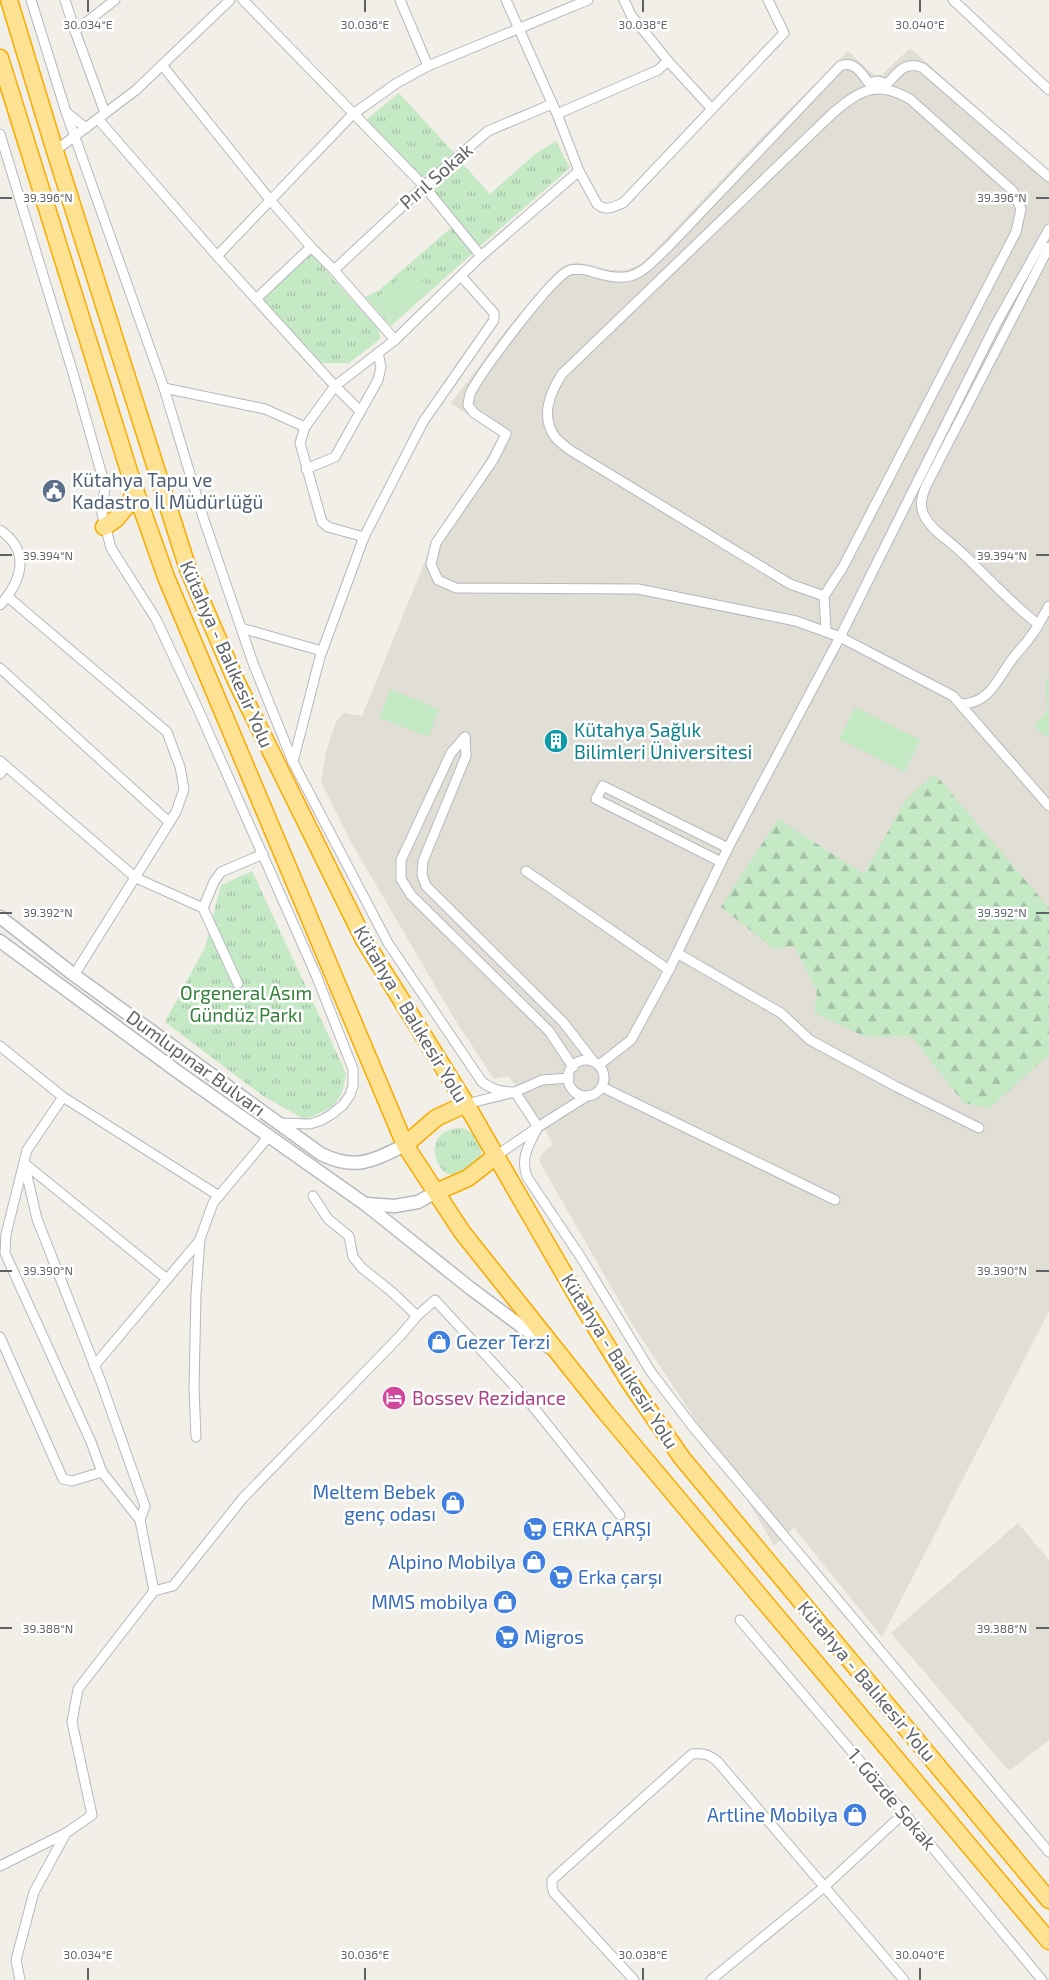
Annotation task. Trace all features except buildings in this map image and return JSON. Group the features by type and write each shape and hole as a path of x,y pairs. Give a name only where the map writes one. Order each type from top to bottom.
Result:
{"highway":[{"name":"Kütahya - Balıkesir Yolu","path":"9,0 188,569 236,681 364,940 473,1103 496,1156 585,1310 630,1383 682,1458 1049,1900"},
{"name":"Kütahya - Balıkesir Yolu","path":"0,58 133,484 166,577 405,1145 468,1239 558,1354 1049,1941"},
{"path":"104,526 116,519 132,500 133,484"},
{"path":"405,1145 436,1118 473,1103"},
{"path":"436,1192 468,1178 496,1156"}],"main road":[{"name":"Dumlupınar Bulvarı","path":"0,917 74,975 321,1154 345,1163 368,1161 405,1145"},
{"name":"Dumlupınar Bulvarı","path":"0,941 178,1072 270,1135 365,1204 470,1288 558,1354"},
{"path":"365,1204 396,1206 418,1202 436,1192"}],"street":[{"path":"31,0 66,112 164,388 203,517 241,628 293,762 388,943 482,1082 502,1092 515,1092"},
{"path":"65,0 101,116 217,256 360,411"},
{"path":"55,151 136,90 230,0"},
{"path":"243,0 424,186 481,256"},
{"path":"400,0 428,66"},
{"path":"506,0 557,114 580,171 597,204 601,208 609,209 623,202 784,33 768,0"},
{"path":"217,256 353,114 397,83 428,66 588,0"},
{"path":"624,0 631,15 668,61 712,109"},
{"path":"953,0 1049,90"},
{"path":"75,31 111,1"},
{"path":"557,114 658,70 668,61"},
{"path":"1049,177 923,68 916,65 907,66 900,70 887,84 878,81 869,83 858,69 846,63 840,66 640,273 630,277 619,278 587,270 571,270 559,277 516,328 470,392 468,405 474,413 506,434 493,460 436,543 431,564 438,580 456,588 638,590 796,621 840,636 953,696 1049,806"},
{"path":"162,65 271,201 395,340"},
{"path":"824,596 790,584 570,450 556,437 548,422 550,393 562,374 834,112 856,94 879,89 895,90 910,99 1013,191 1021,209 1016,232 844,568 824,596 826,632"},
{"name":"Pırıl Sokak","path":"334,270 424,186 488,131 552,104"},
{"path":"66,112 86,128"},
{"path":"0,134 73,373 105,486 102,514 111,548 156,619 263,854 316,975 354,1069 354,1086 350,1095 343,1105 332,1114 310,1124 277,1122"},
{"path":"364,537 328,527 322,522 300,443 306,427 335,386 395,340 481,256 580,171"},
{"path":"587,1096 576,1093 570,1084 568,1078 572,1067 582,1061 596,1063 631,1040 669,970 728,848 840,636 996,324 1049,229"},
{"path":"1038,624 1015,606 963,554 930,525 921,508 921,497 1049,246"},
{"path":"256,299 311,247"},
{"path":"293,762 322,651 364,537 423,422 494,320 494,313 461,276"},
{"path":"306,469 335,457 378,380 381,367 378,353"},
{"path":"164,388 265,409 306,427"},
{"path":"0,530 12,538 18,549 20,567 13,589 0,606"},
{"path":"8,597 167,732 180,767 184,789 176,812 74,975"},
{"path":"961,704 978,701 988,695 1011,660 1032,634 1049,606"},
{"path":"241,628 322,651"},
{"path":"0,668 170,822"},
{"path":"496,1156 538,1127 593,1094 602,1087 604,1076 563,1022 426,886 422,875 423,861 466,756 465,737 451,753 409,842 401,860 401,879 418,902 549,1031 572,1067"},
{"path":"0,774 3,764 136,878 204,908 238,984"},
{"path":"721,862 596,799 603,786 728,848"},
{"path":"204,908 214,882 221,872 263,854"},
{"path":"526,871 669,970"},
{"path":"677,953 781,1013 810,1040 895,1086 979,1128"},
{"path":"0,1046 63,1097 219,1196"},
{"path":"473,1103 515,1092 542,1080 568,1078"},
{"path":"473,1103 483,1094 482,1082"},
{"path":"602,1087 835,1200"},
{"path":"515,1092 538,1127"},
{"path":"63,1097 27,1150 6,1234 5,1253 91,1442 102,1472 140,1520 154,1591"},
{"path":"538,1127 524,1158 524,1168 527,1177 582,1259 651,1372 693,1427 1049,1852"},
{"path":"196,1437 194,1389 196,1294 200,1240 213,1203 270,1135"},
{"path":"24,1164 167,1279"},
{"path":"24,1164 37,1218 145,1506 140,1520"},
{"path":"313,1196 328,1219 349,1236 354,1257 362,1268 392,1292 417,1316"},
{"path":"0,1233 8,1228"},
{"path":"94,1366 200,1240"},
{"path":"0,1866 66,1833 92,1815 72,1722 78,1689 154,1591 173,1586 243,1498 400,1336 417,1316 435,1300 530,1403 620,1515"},
{"path":"0,1337 63,1479 72,1481 102,1472"},
{"name":"1. Gözde Sokak","path":"740,1620 904,1813 1042,1980"},
{"path":"634,1980 554,1893 552,1880 692,1754 702,1753 709,1755 717,1761 904,1980"},
{"path":"711,1980 824,1887 904,1813"},
{"path":"20,1980 16,1960 34,1892 66,1833"}],"shaded area":[{"path":"910,48 1049,171 1049,1311 882,1637 794,1528 774,1546 744,1494 633,1325 539,1161 541,1155 553,1144 525,1097 508,1076 494,1079 454,1018 352,844 321,781 327,748 336,722 344,713 362,716 437,532 481,468 499,436 451,403 507,329 552,276 563,266 576,262 611,270 626,270 642,264 754,145 848,51 874,75 882,75"},
{"path":"1018,1523 1049,1560 1049,1740 1009,1771 891,1633"}],"green space":[{"path":"399,93 454,153 423,180 366,120"},
{"path":"556,141 570,168 479,247 429,187 461,162 490,194 535,154"},
{"path":"452,227 473,253 391,326 365,297 378,291"},
{"path":"311,254 379,330 380,339 349,363 321,363 263,299"},
{"path":"412,268 428,287 396,315 380,295"},
{"path":"1049,669 1049,739 1034,726 1047,711 1046,685"},
{"path":"391,689 439,709 429,737 379,718"},
{"path":"855,707 920,740 905,772 839,739"},
{"path":"933,775 941,781 1049,908 1049,1055 989,1108 964,1103 912,1037 866,1037 814,1013 817,992 794,946 774,949 721,907 778,819 864,874 906,799"},
{"name":"Orgeneral Asım Gündüz Parkı","path":"252,871 346,1073 342,1093 334,1104 323,1112 304,1119 263,1096 165,1022 205,947 221,885"},
{"path":"462,1128 472,1133 478,1141 481,1151 480,1162 461,1175 452,1176 445,1172 439,1164 435,1155 435,1146 439,1137 448,1131"}],"place":[{"name":"Kütahya Tapu ve Kadastro İl Müdürlüğü","path":"54,491"},
{"name":"Kütahya Sağlık Bilimleri Üniversitesi","path":"556,741"},
{"name":"Gezer Terzi","path":"439,1342"},
{"name":"Bossev Rezidance","path":"394,1398"},
{"name":"Meltem Bebek genç odası","path":"453,1503"},
{"name":"ERKA ÇARŞI","path":"535,1529"},
{"name":"Alpino Mobilya","path":"534,1562"},
{"name":"Erka çarşı","path":"561,1577"},
{"name":"MMS mobilya","path":"505,1602"},
{"name":"Migros","path":"507,1637"},
{"name":"Artline Mobilya","path":"855,1815"}]}
